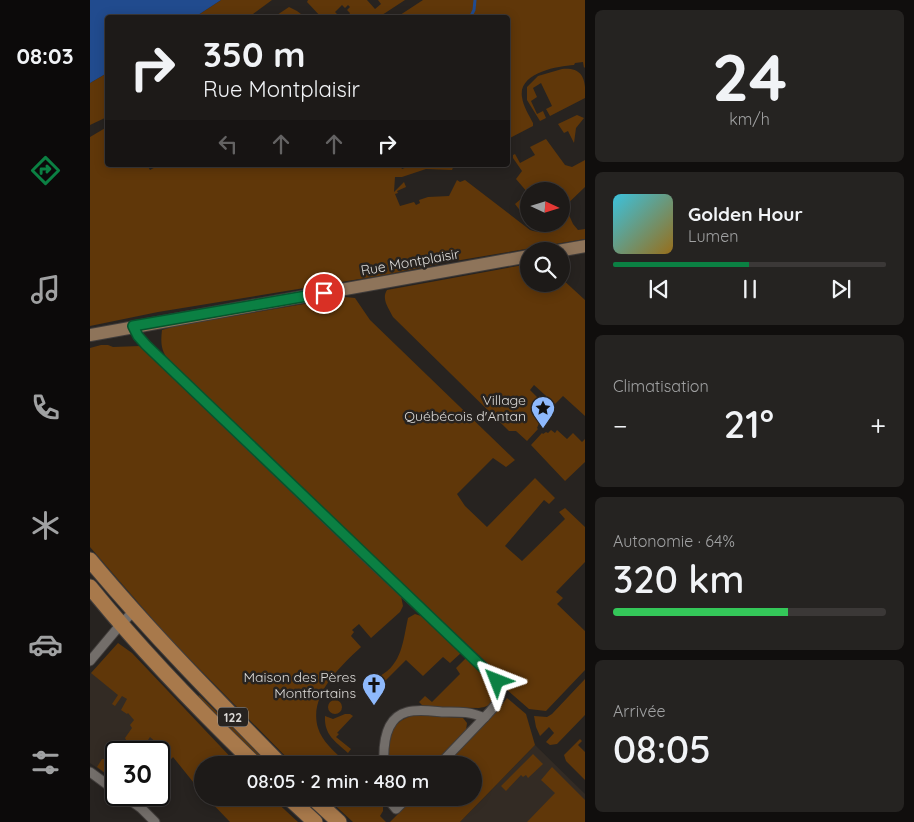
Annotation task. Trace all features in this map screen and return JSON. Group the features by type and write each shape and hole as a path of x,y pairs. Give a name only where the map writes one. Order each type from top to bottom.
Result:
{"main road":[{"name":"122","path":"90,560 133,612 272,756"},
{"path":"90,587 180,688 247,756"},
{"path":"298,806 315,822"},
{"path":"322,806 339,822"}],"street":[{"path":"570,249 585,246"},
{"name":"Rue Montplaisir","path":"90,334 520,258"},
{"path":"133,326 138,336 146,345 492,675 500,687 500,698 484,718 448,756"},
{"path":"90,661 133,612"},
{"path":"383,756 385,739 393,722 402,714 417,710 468,713 484,718"},
{"path":"90,772 105,782"},
{"path":"135,806 152,821"}],"shaded area":[{"path":"221,0 272,0 252,15 198,15"},
{"path":"308,0 367,0 375,9 381,4 378,0 405,0 382,15 349,15 350,13 347,10 350,7 348,5 345,8 342,5 335,12 336,15 319,15 307,2"},
{"path":"423,0 585,0 585,67 583,62 549,69 540,72 526,82 522,89 522,97 533,126 510,138 510,15 400,15"},
{"path":"289,7 302,15 277,15"},
{"path":"562,69 575,70 582,76 585,86 585,98 550,116 546,109 552,106 541,83 533,88 537,97 531,101 537,114 543,111 546,118 540,121 527,100 527,87 538,76"},
{"path":"105,74 105,118 90,125 90,83"},
{"path":"577,115 584,118 576,128 574,143 568,131 564,133 558,124"},
{"path":"105,128 105,167 148,167 150,170 155,167 401,167 402,169 407,167 453,167 452,170 426,169 402,177 395,177 394,192 404,182 406,187 395,194 400,206 414,202 416,205 420,203 419,200 428,197 449,196 457,180 460,182 465,180 520,222 520,232 570,232 570,217 578,230 585,229 585,239 567,242 520,242 520,250 384,275 158,312 90,326 90,137"},
{"path":"546,139 565,165 572,167 585,160 585,187 570,201 570,182 520,182 520,184 516,179 522,171 513,155 515,154 520,163 535,155 530,147"},
{"path":"520,200 520,210 515,204"},
{"path":"520,266 520,292 570,292 570,286 585,300 585,416 563,396 555,404 534,385 530,390 539,399 533,407 542,416 538,429 527,441 516,431 509,431 393,317 386,304 385,293 387,290"},
{"path":"345,297 355,298 370,320 515,460 506,467 493,458 457,494 465,506 487,527 535,478 555,498 549,504 544,500 505,546 522,561 565,519 559,512 565,508 585,527 585,562 556,592 563,598 557,604 585,631 585,670 546,711 529,709 506,689 498,673 173,365 166,357 163,349 161,341 162,330 175,326"},
{"path":"101,345 113,347 140,346 401,596 403,606 400,612 371,638 359,624 352,630 354,632 351,636 361,647 336,672 322,693 316,716 318,728 325,741 339,756 285,756 168,637 90,547 90,348"},
{"path":"551,430 555,433 557,430 567,439 573,433 582,442 585,439 585,462 565,481 531,445 542,433 548,433"},
{"path":"415,614 424,617 462,652 450,663 443,657 423,676 406,660 385,681 380,676 393,665 397,658 403,643 408,618"},
{"path":"118,643 132,653 229,756 194,756 194,783 173,757 170,760 170,741 154,741 150,737 147,741 126,741 125,738 132,728 130,725 134,720 128,713 121,710 127,699 122,696 115,706 112,704 118,695 91,673"},
{"path":"467,657 493,683 496,695 493,701 487,706 479,708 424,707 419,702 425,696 432,702 460,674 456,668"},
{"path":"92,672 134,704 161,741 105,741 105,773 90,763 90,674"},
{"path":"585,679 585,715 557,744 550,745 546,742 554,733 549,727 540,736 534,716 547,717 552,714"},
{"path":"199,695 263,756 255,756 197,698"},
{"path":"507,698 526,714 535,745 482,799 482,756 454,756"},
{"path":"332,700 338,700 342,707 338,714 332,714 328,710 328,704"},
{"path":"345,714 353,716 337,733 339,734 336,737 351,749 348,753 331,737 325,723 325,716 333,719"},
{"path":"414,715 463,718 467,723 466,730 441,756 388,756 391,734 398,723"},
{"path":"580,739 582,741 578,745 585,752 585,780 566,761 564,755"},
{"path":"535,745 585,794 585,806 570,822 460,822 476,806 482,806 482,799"},
{"path":"533,754 543,764 528,778 526,775 523,777 521,775 506,791 501,786"},
{"path":"102,759 105,759 105,773 97,767"},
{"path":"552,767 585,800 585,822 527,822 555,793 541,780"},
{"path":"215,806 281,806 298,822 230,822"},
{"path":"336,806 383,806 380,816 386,822 353,822"},
{"path":"406,806 476,806 460,822 390,822"}],"water":[{"path":"90,0 221,0 198,15 105,15 105,74 90,83"}],"waterway":[{"path":"472,15 475,0"}],"place":[{"name":"Village Québécois d'Antan","path":"543,429"},
{"name":"Maison des Pères Montfortains","path":"374,706"}],"route":[{"path":"324,293 133,326 138,336 146,345 497,681"}]}
